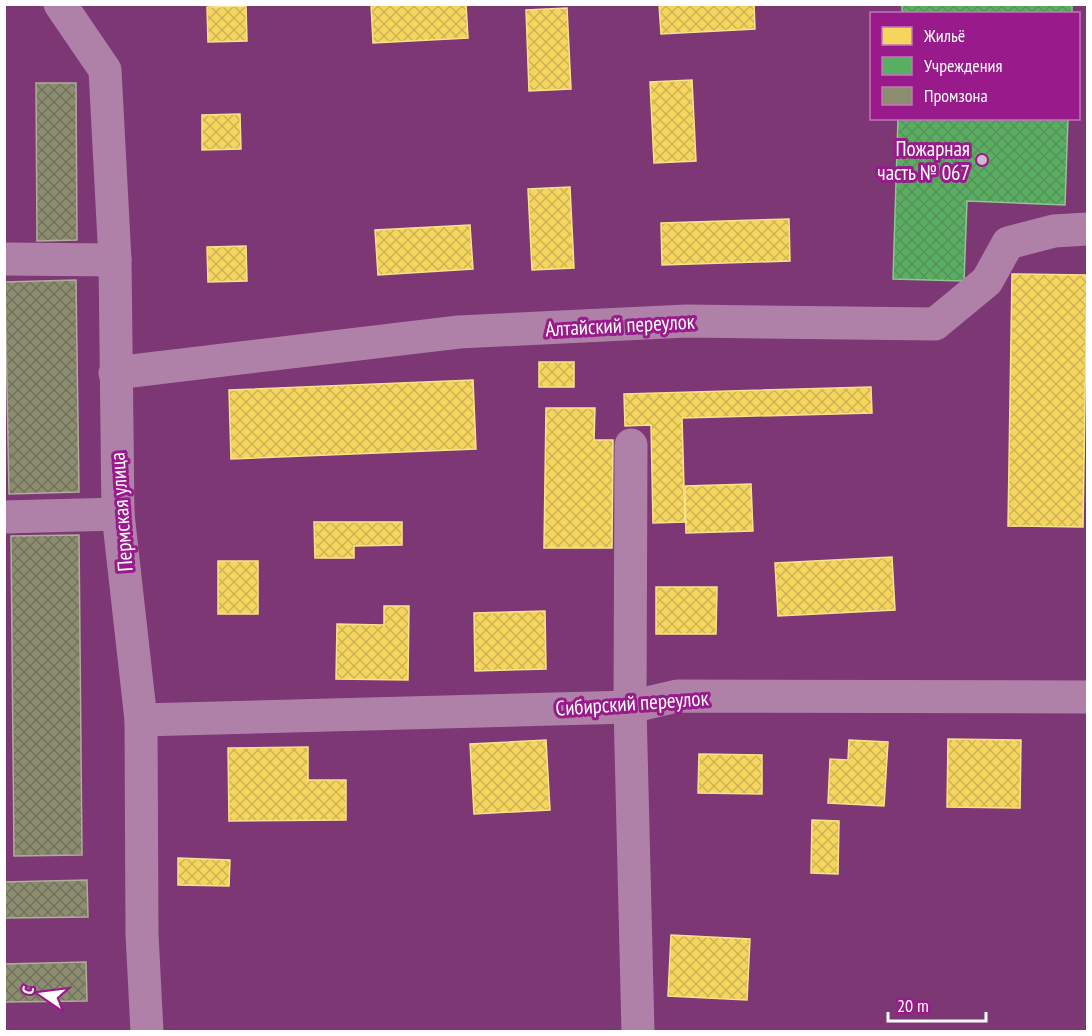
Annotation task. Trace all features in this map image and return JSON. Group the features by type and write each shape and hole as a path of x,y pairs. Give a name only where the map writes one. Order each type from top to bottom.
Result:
{"street":[{"name":"Пермская улица","path":"60,4 105,70 115,260 118,514 141,720 142,934 147,1032"},
{"name":"Алтайский переулок","path":"115,373 459,332 686,321 934,324 987,281 1008,243 1053,231 1088,229"},
{"path":"4,259 115,260"},
{"path":"631,445 630,707 638,1032"},
{"path":"4,517 118,514"},
{"name":"Сибирский переулок","path":"141,720 630,707 677,696 1088,697"}],"building: Жильё":[{"path":"371,4 466,4 468,38 373,43"},
{"path":"659,4 754,4 755,29 661,34"},
{"path":"246,6 247,41 208,42 207,7"},
{"path":"567,8 571,89 529,91 526,10"},
{"path":"692,80 696,161 654,163 650,82"},
{"path":"240,114 241,149 202,150 202,115"},
{"path":"570,187 574,268 532,270 528,189"},
{"path":"789,219 790,261 662,265 661,223"},
{"path":"470,225 473,269 378,275 375,230"},
{"path":"246,246 247,281 208,282 207,247"},
{"path":"1012,274 1087,275 1083,527 1008,526"},
{"path":"539,362 574,362 574,387 539,387"},
{"path":"473,380 476,449 231,459 229,390"},
{"path":"871,387 872,413 682,418 685,522 653,523 651,425 625,426 624,394"},
{"path":"546,408 595,408 594,440 613,440 612,548 544,548"},
{"path":"751,484 753,531 686,533 685,486"},
{"path":"314,522 402,522 402,545 354,546 354,558 315,558"},
{"path":"892,557 895,610 778,616 775,563"},
{"path":"218,561 258,561 258,614 218,614"},
{"path":"656,587 717,587 716,634 656,634"},
{"path":"384,606 409,606 408,680 336,679 337,624 384,625"},
{"path":"545,611 546,669 475,671 474,613"},
{"path":"948,739 1021,740 1020,808 947,807"},
{"path":"546,740 550,810 474,814 470,744"},
{"path":"849,740 888,742 884,806 828,803 830,759 848,760"},
{"path":"308,747 308,780 346,780 346,820 229,821 228,748"},
{"path":"699,754 762,755 762,794 698,793"},
{"path":"812,820 839,821 838,874 811,873"},
{"path":"178,858 230,860 229,886 178,885"},
{"path":"671,935 750,939 747,1000 668,996"}],"building: Учреждения":[{"path":"902,4 1072,4 1072,12 902,12"},
{"name":"Пожарная часть № 067","path":"898,120 1068,120 1065,205 967,201 964,281 893,279"}],"building: Промзона":[{"path":"36,83 76,83 77,240 37,241"},
{"path":"76,280 79,492 9,494 5,282"},
{"path":"79,535 82,855 14,856 11,536"},
{"path":"87,880 88,917 4,918 4,882"},
{"path":"86,962 87,1001 4,1002 4,964"}],"place":[{"name":"Пожарная часть № 067","path":"982,160"}]}
